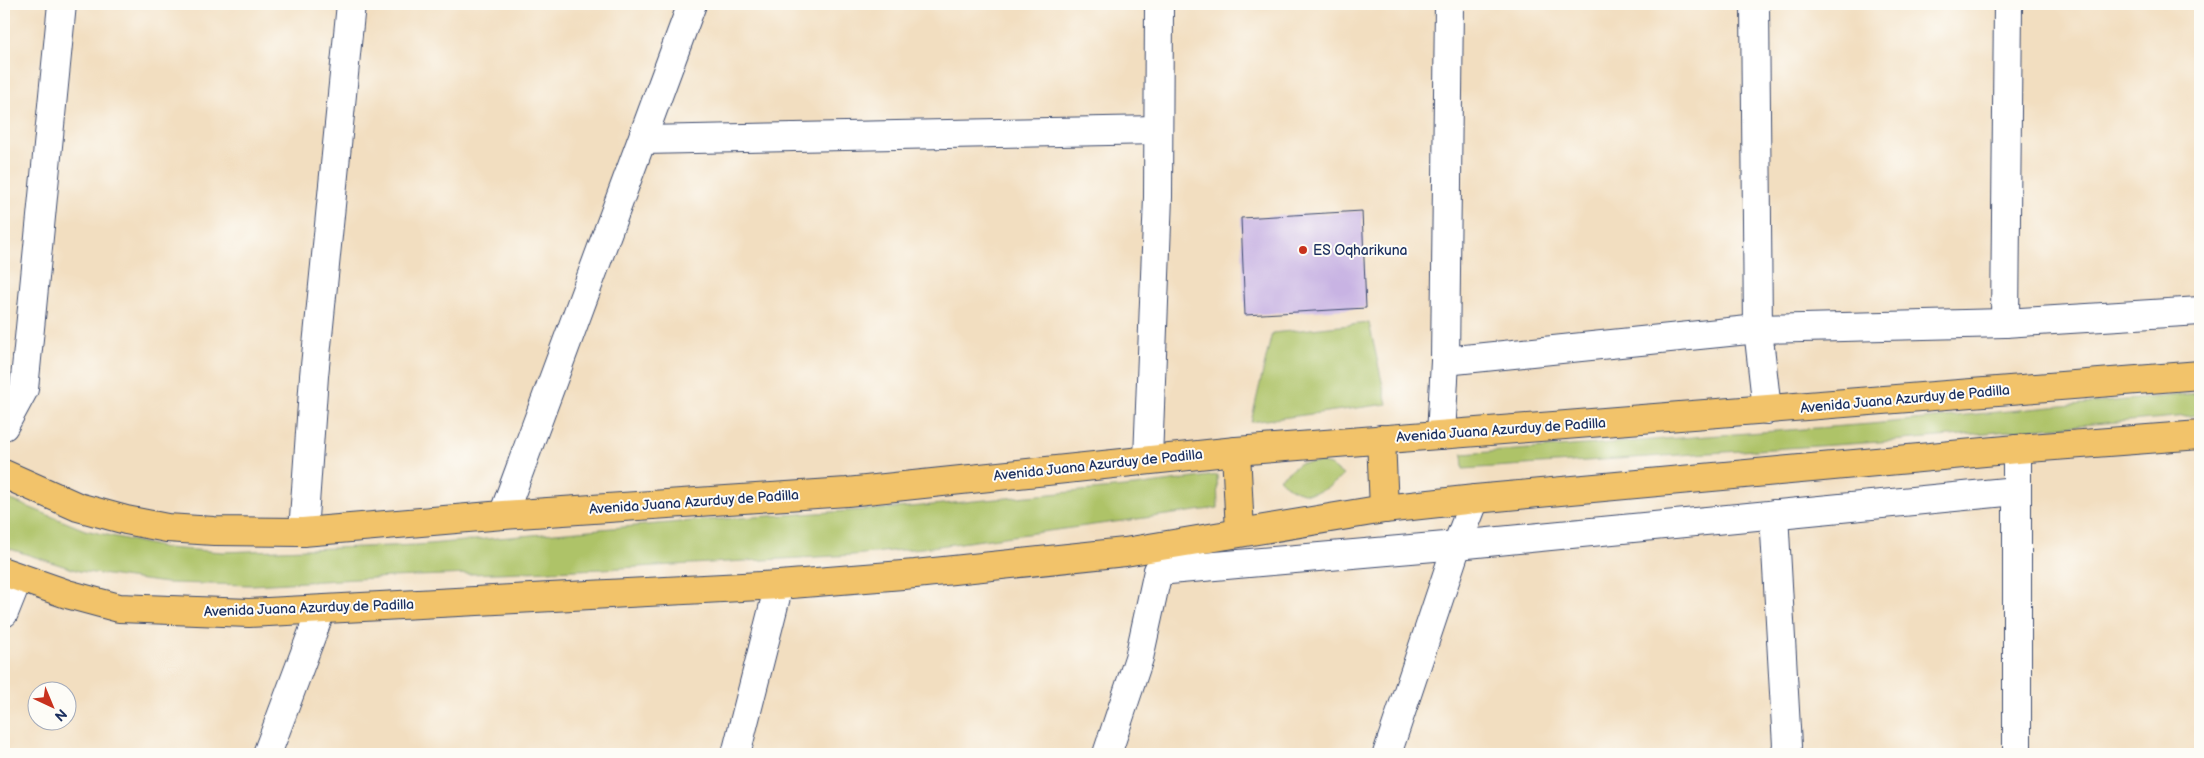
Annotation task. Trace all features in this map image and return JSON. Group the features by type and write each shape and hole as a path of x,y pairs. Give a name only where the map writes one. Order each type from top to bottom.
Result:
{"highway":[{"name":"Avenida Juana Azurduy de Padilla","path":"4,474 78,507 126,520 167,528 214,532 303,532 503,515 847,492 1236,451 2200,375"},
{"name":"Avenida Juana Azurduy de Padilla","path":"11,575 67,594 120,608 249,613 779,585 915,574 1125,552 1384,509 1475,499 2017,449 2200,435"},
{"path":"1381,439 1384,509"},
{"path":"1236,451 1240,532"}],"street":[{"path":"4,426 24,389 62,4"},
{"path":"303,532 315,366 351,4"},
{"path":"503,515 692,4"},
{"path":"1148,459 1158,130 1159,4"},
{"path":"1441,434 1445,361 1449,4"},
{"path":"1755,4 1758,329 1767,410"},
{"path":"2005,323 2008,4"},
{"path":"643,140 1158,130"},
{"path":"1445,361 1758,329 2005,323 2200,311"},
{"path":"2017,449 2017,754"},
{"path":"1158,570 1457,545 2016,491"},
{"path":"1387,754 1457,545 1475,499"},
{"path":"1774,514 1787,746 1785,754"},
{"path":"1158,570 1240,532"},
{"path":"1107,754 1139,658 1158,570"},
{"path":"4,612 11,575"},
{"path":"736,754 779,585"},
{"path":"267,754 321,610"}],"green space":[{"path":"1369,323 1387,404 1251,422 1272,333"},
{"path":"2200,393 2200,415 1879,442 1463,469 1462,454 1871,424"},
{"path":"1319,462 1330,465 1343,475 1328,488 1312,493 1304,493 1295,491 1279,479 1300,463"},
{"path":"1217,475 1218,508 931,547 853,555 252,585 166,583 79,571 4,547 4,497 85,530 166,548 223,552 418,545 692,521 911,507 1135,486"}],"building":[{"path":"1362,211 1366,308 1245,315 1241,218"}],"place":[{"name":"ES Oqharikuna","path":"1303,250"}]}
